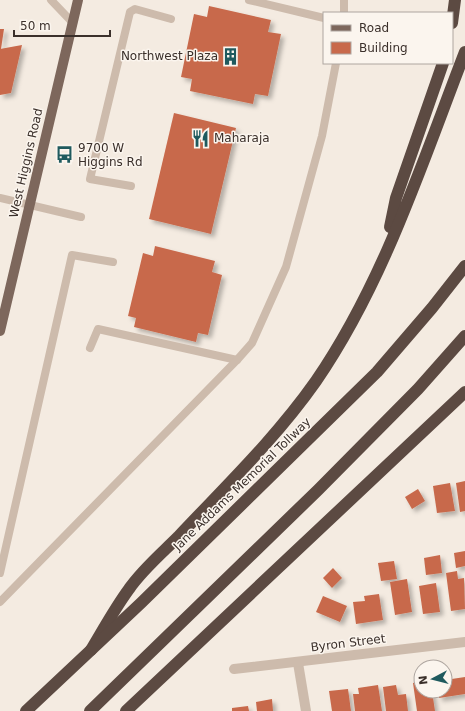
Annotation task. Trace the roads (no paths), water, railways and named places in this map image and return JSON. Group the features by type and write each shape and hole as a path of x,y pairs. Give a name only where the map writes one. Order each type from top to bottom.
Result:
{"highway":[{"path":"453,15 455,0"},
{"path":"91,650 129,588 261,450 288,419 316,381 347,330 385,252 411,191 465,52"},
{"path":"385,252 396,198 443,64"},
{"name":"Jane Addams Memorial Tollway","path":"26,711 91,650 377,372 432,308 465,266"},
{"path":"90,711 329,479 418,389 465,336"},
{"path":"126,711 465,392"}],"main road":[{"name":"West Higgins Road","path":"0,331 78,0"}],"street":[{"name":"Byron Street","path":"234,669 298,663 465,642"},
{"path":"298,663 306,711"}],"lane":[{"path":"50,0 73,23"},
{"path":"249,0 323,18"},
{"path":"344,0 344,12"},
{"path":"131,186 90,179 130,12 134,9 171,19"},
{"path":"0,602 252,343 286,267 322,136 336,64"},
{"path":"0,198 81,217"},
{"path":"0,573 72,255 113,262"},
{"path":"90,348 98,329 237,360"}],"place":[{"name":"Northwest Plaza","path":"231,56"},
{"name":"Maharaja","path":"201,138"},
{"name":"9700 W Higgins Rd","path":"65,155"}]}
